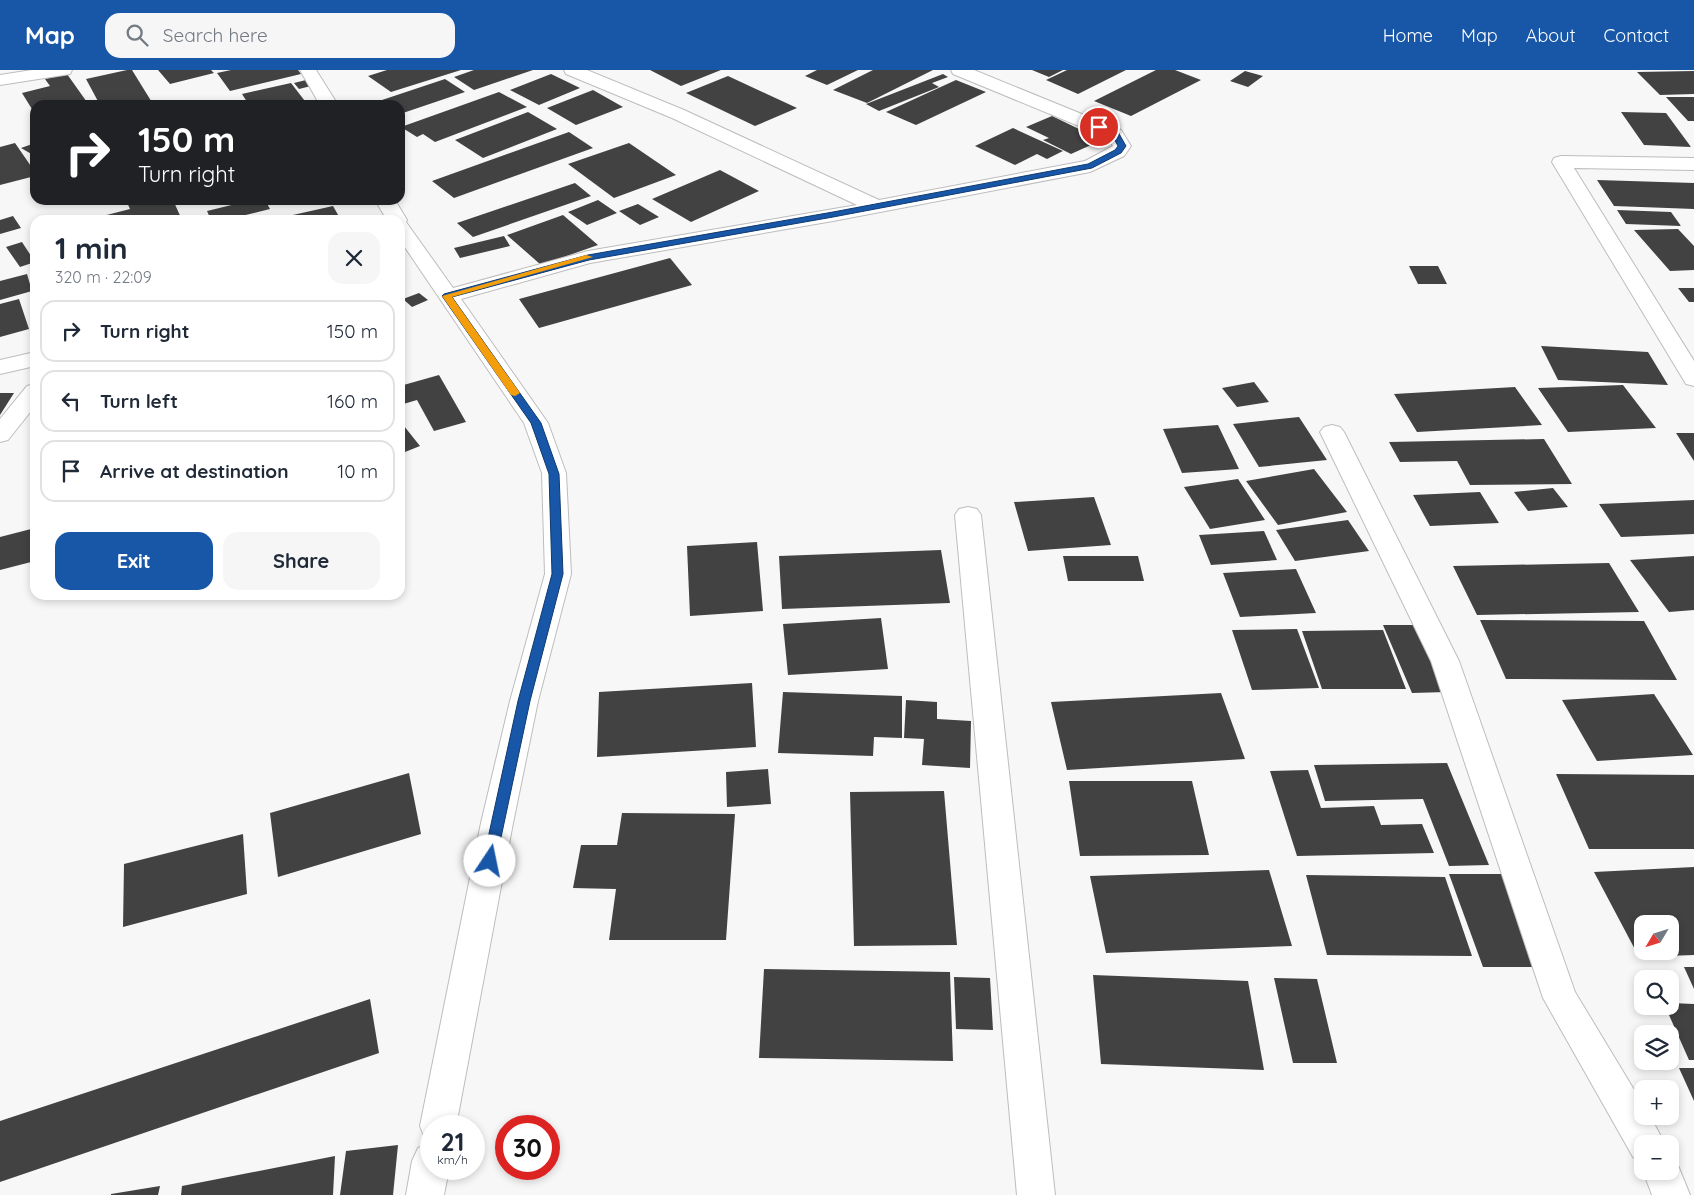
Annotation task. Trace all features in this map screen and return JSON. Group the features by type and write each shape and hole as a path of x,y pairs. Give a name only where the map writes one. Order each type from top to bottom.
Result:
{"street":[{"path":"0,80 64,70"},
{"path":"308,70 327,100"},
{"path":"572,70 678,114 875,206"},
{"path":"447,296 588,257 1090,166 1118,152 1122,146 1115,134 959,70"},
{"path":"1694,164 1561,162 1694,379"},
{"path":"405,238 536,423 554,474 558,574 524,701 499,814 440,1115"},
{"path":"0,367 30,359"},
{"path":"0,435 30,397"},
{"path":"1332,432 1445,661 1560,998 1641,1135"},
{"path":"968,515 1036,1195"},
{"path":"425,1195 428,1180"},
{"path":"1665,1180 1671,1195"}],"building":[{"path":"132,70 151,100 97,100 86,79"},
{"path":"158,70 211,70 214,73 170,84"},
{"path":"231,70 298,70 301,74 230,91 217,73"},
{"path":"387,70 461,70 391,92 368,76"},
{"path":"474,70 533,70 474,90 454,77"},
{"path":"650,70 721,70 681,86"},
{"path":"817,70 858,70 827,85 805,76"},
{"path":"873,70 933,70 867,103 833,90"},
{"path":"1032,70 1063,70 1049,77"},
{"path":"1067,70 1126,70 1078,94 1046,80"},
{"path":"1156,70 1175,70 1201,80 1131,116 1094,101"},
{"path":"1245,71 1263,76 1248,87 1230,81"},
{"path":"1694,71 1694,94 1660,95 1637,72"},
{"path":"67,74 85,100 30,100 30,106 22,93 50,86 45,79"},
{"path":"551,74 580,88 539,105 510,90"},
{"path":"943,74 948,77 932,83 939,87 879,111 866,104"},
{"path":"728,76 797,108 755,126 686,93"},
{"path":"310,79 315,85 299,89 294,83"},
{"path":"445,79 465,92 405,112 405,100 382,100"},
{"path":"956,80 986,92 916,125 886,112"},
{"path":"291,83 304,100 246,100 242,94"},
{"path":"593,90 623,107 576,125 547,108"},
{"path":"499,92 527,107 435,142 423,134 417,137 405,130 405,126"},
{"path":"1666,97 1694,97 1694,121 1688,121"},
{"path":"528,112 557,129 483,158 455,140"},
{"path":"1621,112 1666,113 1691,147 1644,145"},
{"path":"1052,116 1102,140 1071,154 1043,140 1049,138 1026,127"},
{"path":"1013,128 1063,151 1047,159 1037,154 1015,165 975,146"},
{"path":"569,132 593,148 454,198 432,181"},
{"path":"15,143 30,165 30,177 0,185 0,147"},
{"path":"629,143 676,175 614,198 568,164"},
{"path":"30,145 30,153 21,148"},
{"path":"720,170 759,191 691,222 652,199"},
{"path":"1597,180 1694,183 1694,209 1614,206"},
{"path":"575,183 591,196 473,237 457,223"},
{"path":"598,200 617,213 587,225 568,212"},
{"path":"638,204 659,217 640,225 619,211"},
{"path":"128,205 175,205 180,215 107,215 130,209"},
{"path":"232,205 268,205 270,209 245,215 209,215 207,211"},
{"path":"333,206 338,215 293,215"},
{"path":"1617,210 1671,212 1681,226 1626,224"},
{"path":"563,215 598,245 541,265 507,235"},
{"path":"13,216 21,228 0,234 0,220"},
{"path":"1678,229 1694,246 1694,270 1670,271 1634,230"},
{"path":"504,236 510,246 460,258 454,248"},
{"path":"22,242 30,254 30,264 20,267 6,247"},
{"path":"670,258 692,285 539,328 519,299"},
{"path":"1409,266 1438,266 1447,284 1418,284"},
{"path":"27,274 30,292 0,300 0,281"},
{"path":"1678,288 1694,288 1694,302 1689,302"},
{"path":"419,293 428,300 412,307 405,301 405,298"},
{"path":"19,299 29,329 0,337 0,304"},
{"path":"1541,346 1648,352 1668,385 1558,380"},
{"path":"439,375 466,422 434,431 417,400 405,404 405,385"},
{"path":"1254,382 1269,402 1237,407 1222,388"},
{"path":"1623,385 1656,428 1568,432 1538,388"},
{"path":"1515,387 1542,425 1417,432 1394,394"},
{"path":"0,393 14,393 0,415"},
{"path":"1299,417 1327,460 1259,467 1233,424"},
{"path":"1218,425 1239,469 1182,473 1163,429"},
{"path":"405,427 420,446 405,452"},
{"path":"1676,433 1694,433 1694,461"},
{"path":"1544,439 1572,484 1470,485 1457,461 1400,462 1389,442"},
{"path":"1314,469 1347,512 1278,525 1246,481"},
{"path":"1238,479 1265,520 1210,529 1184,487"},
{"path":"1553,488 1568,507 1528,511 1514,492"},
{"path":"1480,492 1499,523 1430,526 1413,495"},
{"path":"1094,497 1111,545 1028,551 1014,502"},
{"path":"1694,500 1694,534 1621,537 1599,504"},
{"path":"1348,520 1369,551 1295,561 1276,530"},
{"path":"30,529 30,562 0,570 0,537"},
{"path":"1264,531 1277,560 1211,565 1199,535"},
{"path":"757,542 763,611 690,616 687,546"},
{"path":"941,550 950,603 782,609 779,556"},
{"path":"1063,556 1138,556 1144,581 1068,581"},
{"path":"1694,556 1694,610 1669,612 1630,560"},
{"path":"1609,563 1639,612 1477,615 1453,566"},
{"path":"1296,569 1316,613 1240,617 1223,573"},
{"path":"881,618 888,669 788,675 783,624"},
{"path":"1480,620 1644,621 1677,680 1506,679"},
{"path":"1383,625 1416,625 1447,692 1412,693"},
{"path":"1297,629 1319,688 1252,690 1232,630"},
{"path":"1383,630 1406,689 1322,689 1302,631"},
{"path":"752,683 756,747 597,757 599,692"},
{"path":"783,692 902,696 902,738 874,737 873,756 778,753"},
{"path":"1221,693 1245,759 1067,770 1051,702"},
{"path":"1654,694 1693,755 1597,761 1562,700"},
{"path":"906,700 937,702 937,719 971,721 970,768 922,765 924,739 904,738"},
{"path":"1447,763 1489,865 1449,866 1423,799 1325,801 1314,765"},
{"path":"768,769 771,804 727,807 726,772"},
{"path":"1308,770 1321,808 1374,806 1381,825 1422,824 1434,853 1297,856 1270,771"},
{"path":"409,773 421,834 278,877 270,813"},
{"path":"1556,774 1694,775 1694,849 1589,849"},
{"path":"1069,781 1192,781 1209,855 1080,856"},
{"path":"944,791 957,945 854,946 850,792"},
{"path":"622,813 735,814 726,940 609,940 616,889 573,888 581,845 617,845"},
{"path":"243,834 247,894 123,927 124,864"},
{"path":"1694,867 1694,955 1679,956 1679,915 1634,915 1634,948 1594,872"},
{"path":"1269,870 1292,946 1106,953 1090,876"},
{"path":"1449,874 1504,874 1541,967 1483,967"},
{"path":"1306,875 1445,877 1472,956 1327,955"},
{"path":"1684,967 1694,967 1694,989"},
{"path":"764,969 950,972 953,1061 759,1058"},
{"path":"1093,975 1248,981 1264,1070 1101,1064"},
{"path":"954,977 990,978 993,1030 956,1029"},
{"path":"1274,978 1317,979 1337,1063 1293,1063"},
{"path":"370,999 379,1053 0,1182 0,1121"},
{"path":"1679,1003 1694,1004 1694,1060 1689,1060 1679,1038 1679,1025 1673,1025 1669,1015 1679,1015"},
{"path":"1679,1068 1694,1068 1694,1101"},
{"path":"398,1145 393,1195 340,1195 346,1151"},
{"path":"335,1156 333,1195 181,1195 182,1186"},
{"path":"160,1186 158,1195 111,1195 111,1194"}],"slow traffic":[{"path":"515,393 447,296 589,257"}],"route":[{"path":"490,861 524,701 558,574 554,474 536,423 447,296 588,257 833,215 1090,166 1118,152 1122,146 1115,134 1099,127"}]}
